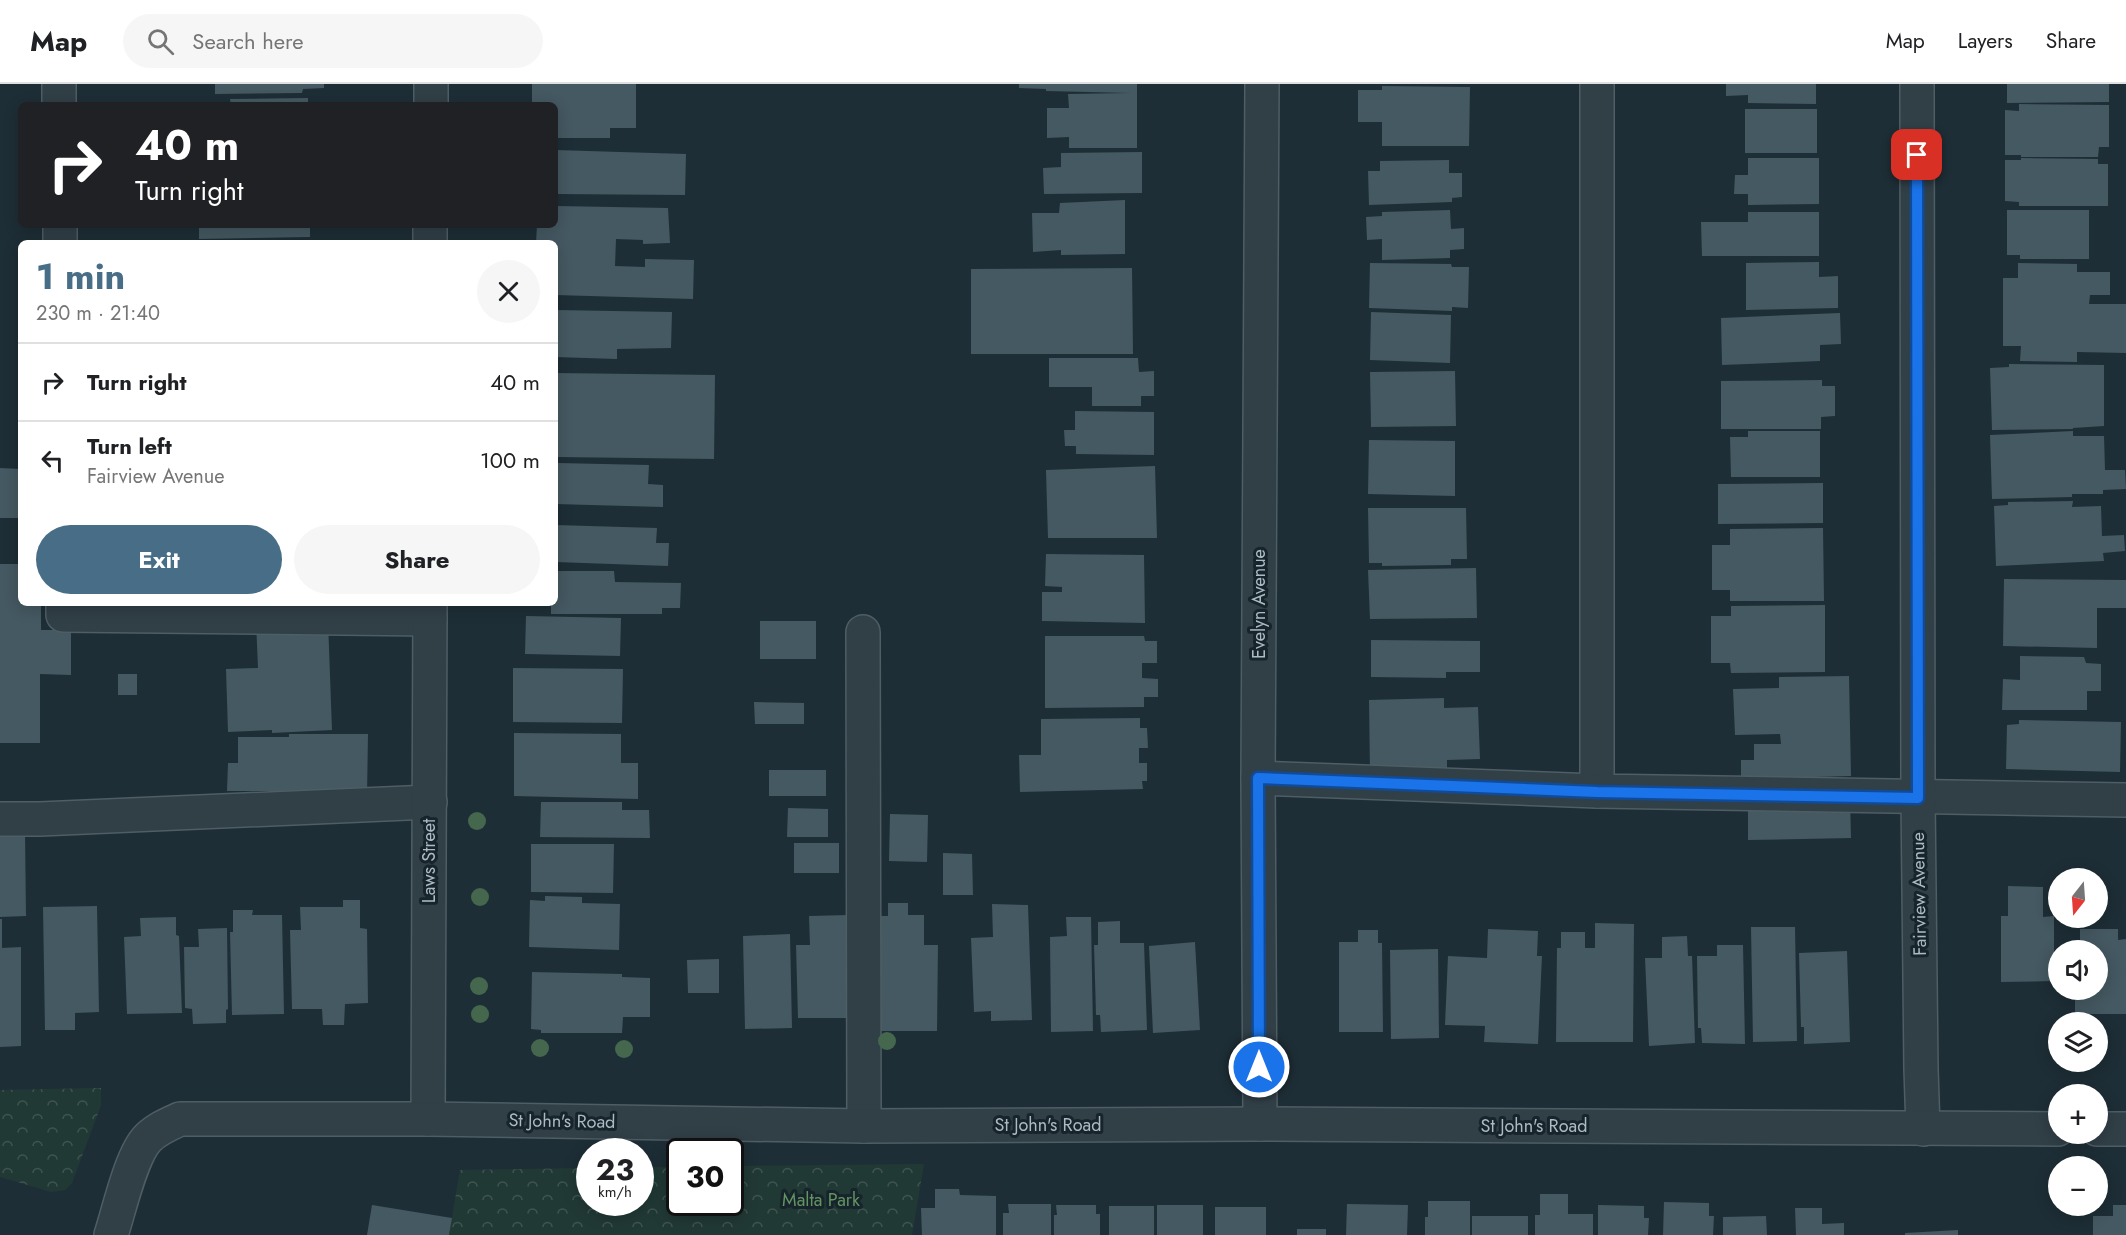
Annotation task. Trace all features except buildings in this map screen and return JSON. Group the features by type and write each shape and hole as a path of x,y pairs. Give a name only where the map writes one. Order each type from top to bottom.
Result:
{"street":[{"path":"59,84 59,102"},
{"path":"431,84 431,102"},
{"name":"Evelyn Avenue","path":"1260,1124 1258,778 1262,84"},
{"path":"1597,84 1597,792"},
{"name":"Fairview Avenue","path":"1917,84 1918,798 1920,1069 1923,1129"},
{"path":"63,606 63,615 430,611"},
{"name":"Laws Street","path":"428,1119 430,611"},
{"path":"863,632 864,1126"},
{"path":"1258,778 1597,792 2126,800"},
{"path":"0,819 75,818 430,802"},
{"name":"St John's Road","path":"111,1235 133,1166 146,1140 162,1128 180,1119 428,1119 864,1126 1260,1124 2048,1129"},
{"path":"2108,1129 2126,1129"}],"green space":[{"path":"101,1088 101,1105 72,1183 65,1190 51,1192 0,1177 0,1090"},
{"name":"Malta Park","path":"924,1164 912,1235 449,1235 460,1170 576,1168 576,1216 654,1216 654,1167 666,1167 666,1216 744,1216 744,1166"}],"route":[{"path":"1259,1067 1258,778 1597,792 1918,798 1917,155"}]}
